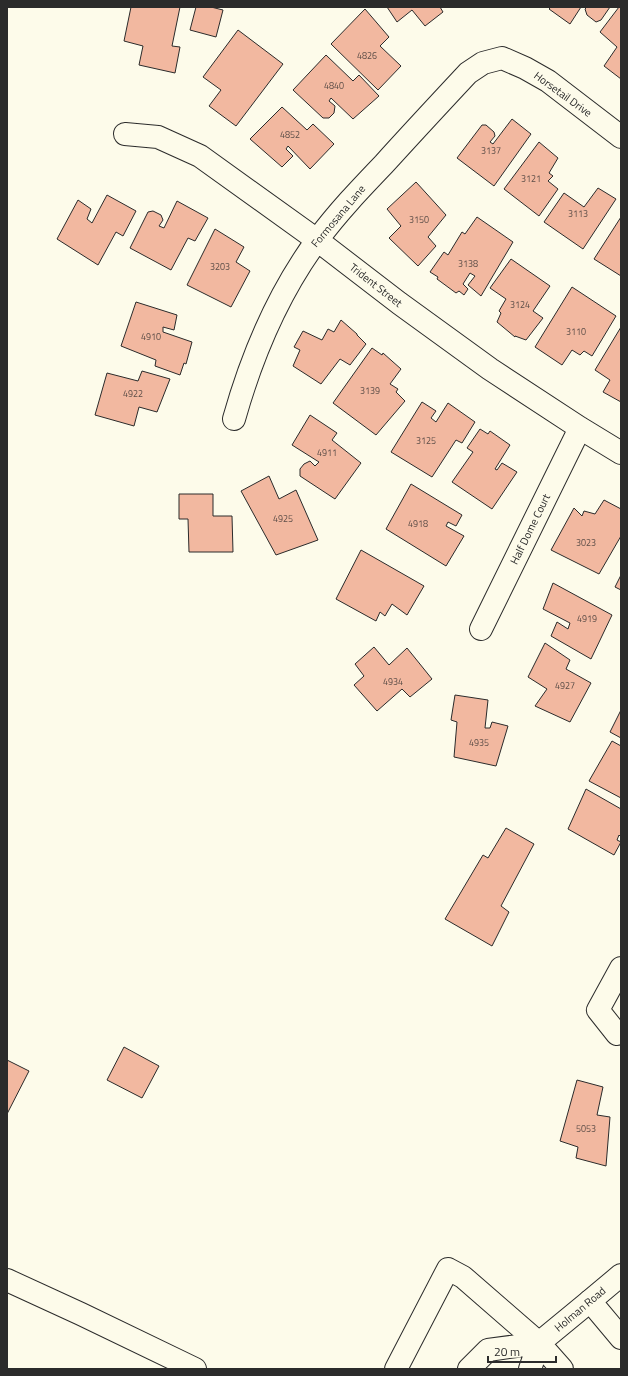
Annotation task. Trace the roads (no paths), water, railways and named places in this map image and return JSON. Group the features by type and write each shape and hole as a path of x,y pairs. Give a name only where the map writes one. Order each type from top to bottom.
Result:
{"street":[{"name":"Horsetail Drive","path":"502,58 525,68 548,81 621,137"},
{"name":"Formosana Lane","path":"234,419 244,384 262,336 286,289 317,240 339,211 468,73 483,63 502,58"},
{"name":"Trident Street","path":"125,134 158,136 200,156 317,240 399,303 490,369 580,428 621,452"},
{"name":"Half Dome Court","path":"481,629 580,428"},
{"path":"617,1034 598,1010 621,968"},
{"path":"396,1369 448,1269 463,1277 539,1343 562,1369"},
{"name":"Holman Road","path":"539,1343 621,1275"},
{"path":"7,1280 82,1314 195,1369"},
{"path":"590,1301 621,1338"},
{"path":"469,1369 488,1350 539,1343"},
{"path":"530,1369 539,1343"}]}
